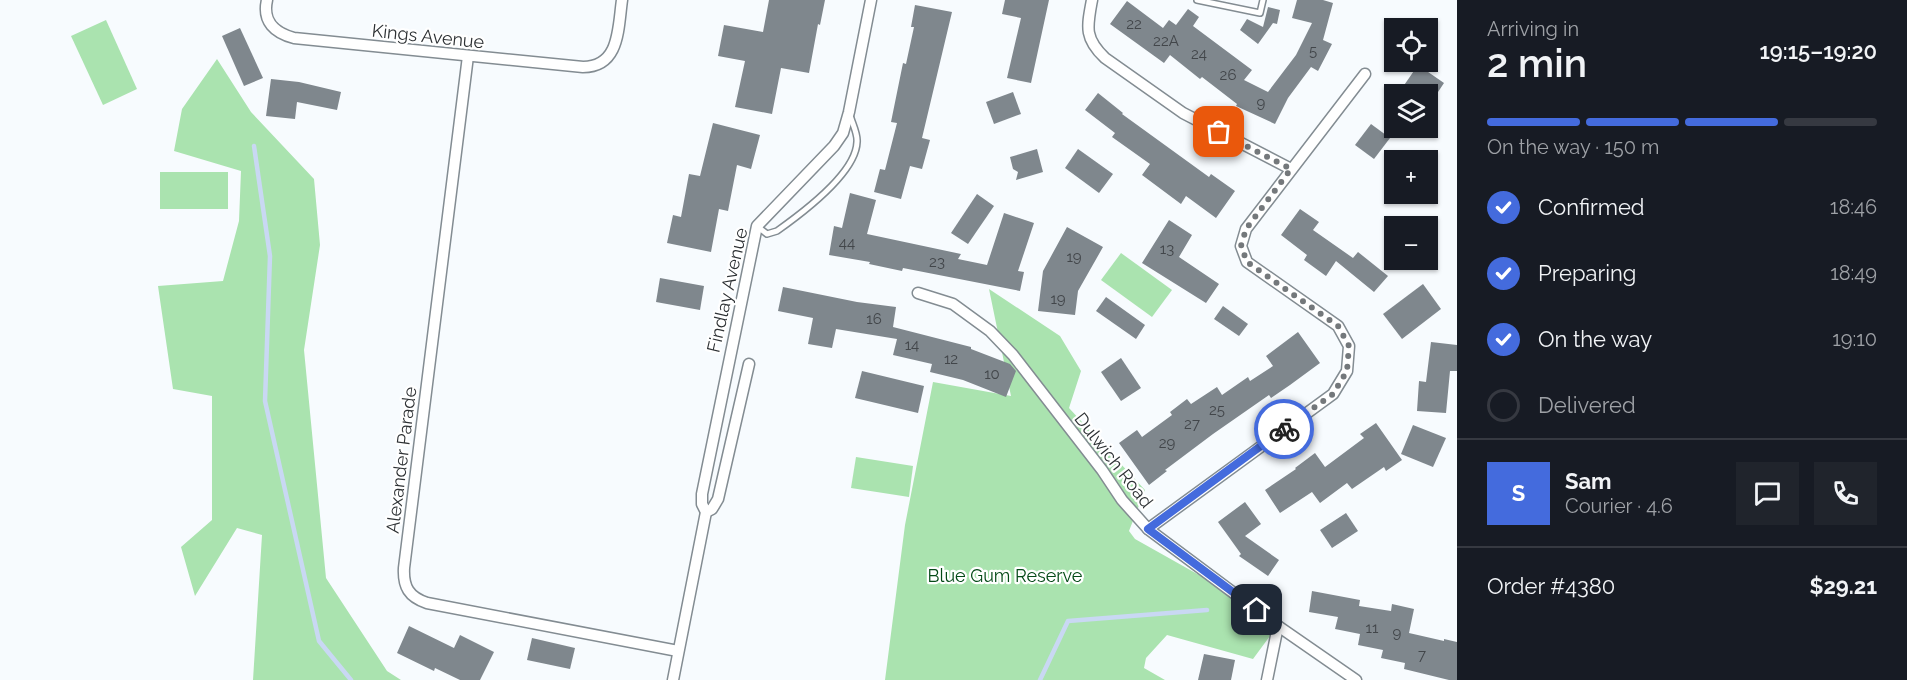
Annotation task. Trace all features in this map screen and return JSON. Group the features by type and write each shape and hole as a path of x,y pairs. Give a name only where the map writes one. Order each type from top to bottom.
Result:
{"street":[{"name":"Kings Avenue","path":"267,0 267,20 272,28 286,36 583,67 602,64 609,58 617,38 622,0"},
{"name":"Findlay Avenue","path":"673,680 706,512 702,504 702,494 757,225 834,146 843,132 871,0"},
{"path":"1092,0 1087,26 1089,36 1095,48 1106,58 1183,113 1291,169"},
{"name":"Alexander Parade","path":"468,56 404,568 405,587 410,595 427,603 678,651"},
{"path":"1148,529 1333,394 1347,371 1349,346 1338,326 1247,262 1241,246 1246,229 1365,74"},
{"name":"Dulwich Road","path":"918,293 953,304 998,339 1102,470 1122,500 1148,529 1278,626 1356,680"},
{"name":"Findlay Avenue","path":"706,512 712,509 718,499 749,364"},
{"path":"1267,680 1278,626"}],"lane":[{"path":"1197,0 1260,13 1263,0"},
{"path":"757,225 767,234 777,231 833,187 852,162 858,141 849,112"}],"green space":[{"path":"106,20 137,89 103,105 71,36"},
{"path":"217,59 251,112 314,179 320,245 304,350 326,578 387,671 401,680 253,680 262,535 237,528 195,596 181,547 212,520 212,396 173,389 158,286 223,281 239,221 241,171 174,151 182,109"},
{"path":"160,172 228,172 228,209 160,209"},
{"path":"1121,253 1172,290 1152,317 1101,280"},
{"name":"Blue Gum Reserve","path":"989,289 1060,336 1081,371 1069,408 1145,490 1129,531 1135,539 1281,621 1253,659 1167,635 1146,658 1144,668 1165,680 885,680 905,525 933,382 1011,396"},
{"path":"856,457 913,466 909,497 851,488"}],"building":[{"path":"769,0 825,0 809,73 781,68 772,114 735,107 745,61 718,56 724,25 763,32"},
{"path":"1005,0 1049,0 1031,83 1007,78 1021,18 1002,14"},
{"path":"1297,0 1323,0 1333,3 1323,40 1332,44 1318,71 1311,67 1288,98 1275,124 1236,106 1237,104 1170,55 1164,63 1110,24 1127,1 1163,28 1169,20 1176,25 1188,9 1199,17 1193,26 1252,70 1244,80 1268,92 1296,55 1312,23 1292,18"},
{"path":"915,5 952,12 922,138 930,140 922,169 910,166 901,199 874,192 880,169 885,170 897,123 891,122 903,63 906,64 914,27 911,27"},
{"path":"1268,7 1280,10 1277,24 1273,23 1258,44 1240,30 1247,19 1263,27"},
{"path":"240,28 263,78 244,86 222,36"},
{"path":"1413,72 1428,72 1444,83 1438,92 1438,84 1405,84"},
{"path":"271,79 299,82 341,92 337,110 297,102 295,119 266,116"},
{"path":"1013,92 1021,114 994,124 986,102"},
{"path":"1098,93 1122,114 1209,177 1211,174 1235,191 1216,218 1186,196 1181,204 1142,175 1150,164 1112,137 1115,133 1085,110"},
{"path":"713,123 760,135 751,169 737,165 728,211 719,209 711,252 667,243 673,215 681,217 689,174 700,176"},
{"path":"1371,124 1384,134 1384,138 1390,138 1374,159 1355,145"},
{"path":"1037,149 1043,172 1016,180 1018,172 1013,169 1010,157"},
{"path":"1078,149 1113,174 1099,193 1065,168"},
{"path":"850,193 876,200 867,234 961,254 958,259 987,265 1004,213 1034,223 1018,271 1024,272 1020,291 903,268 902,271 869,264 870,262 829,255 834,226 842,228"},
{"path":"977,194 994,206 968,244 951,233"},
{"path":"1300,209 1319,222 1313,230 1353,258 1358,252 1388,276 1374,292 1336,261 1326,276 1304,260 1307,255 1281,235"},
{"path":"1169,220 1192,235 1179,257 1219,284 1206,303 1142,263"},
{"path":"1067,227 1103,247 1078,291 1075,315 1038,311 1043,271"},
{"path":"660,278 704,286 700,310 656,302"},
{"path":"1423,284 1441,309 1402,339 1383,314"},
{"path":"783,287 857,302 896,307 893,327 971,347 971,349 1010,364 1016,371 1006,397 963,380 930,372 932,364 893,355 897,339 836,329 832,348 808,344 813,318 778,311"},
{"path":"1106,297 1145,325 1136,339 1096,311"},
{"path":"1223,306 1248,324 1239,336 1214,319"},
{"path":"1298,332 1320,363 1271,398 1269,395 1213,434 1149,485 1119,443 1137,430 1142,437 1172,415 1170,412 1187,399 1191,404 1217,387 1222,395 1248,377 1250,381 1273,366 1266,356"},
{"path":"1431,342 1457,345 1457,371 1450,371 1446,413 1417,411 1419,381 1426,382"},
{"path":"1121,358 1141,388 1121,401 1101,372"},
{"path":"862,371 924,386 918,413 855,398"},
{"path":"1376,423 1402,460 1386,471 1384,467 1352,489 1347,483 1320,503 1312,492 1280,513 1265,490 1315,453 1325,467 1364,438 1360,434"},
{"path":"1413,425 1446,438 1433,467 1401,454"},
{"path":"1245,502 1261,524 1245,536 1279,560 1268,576 1239,556 1241,554 1218,522"},
{"path":"1346,513 1358,531 1332,548 1320,530"},
{"path":"1312,591 1360,600 1359,606 1391,611 1392,604 1414,609 1409,633 1457,642 1457,680 1404,669 1405,663 1381,658 1383,650 1358,645 1360,634 1335,629 1338,617 1309,612"},
{"path":"409,626 454,648 460,635 494,652 480,680 460,680 435,668 434,671 397,653"},
{"path":"532,638 575,648 570,669 527,660"},
{"path":"1204,654 1235,660 1231,680 1198,680"}],"waterway":[{"path":"254,146 270,256 265,401 319,641 351,680"},
{"path":"1040,680 1068,621 1207,610"}],"way so far":[{"path":"1219,132 1291,169 1246,229 1241,246 1247,262 1338,326 1349,346 1347,371 1333,394 1284,429"}],"route":[{"path":"1257,610 1148,529 1284,429"}]}
